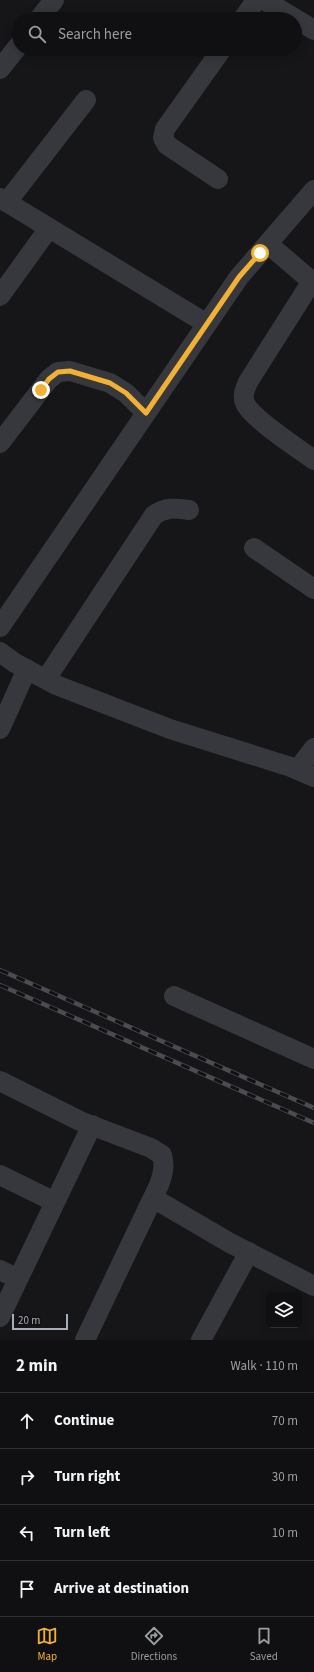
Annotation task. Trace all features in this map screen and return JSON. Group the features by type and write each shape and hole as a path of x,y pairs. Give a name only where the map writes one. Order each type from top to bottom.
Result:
{"street":[{"path":"45,12 54,0"},
{"path":"248,12 256,0"},
{"path":"264,0 284,12"},
{"path":"302,23 314,30"},
{"path":"0,69 12,54"},
{"path":"217,56 165,129 163,138 167,145 218,179"},
{"path":"86,100 3,200 207,324"},
{"path":"0,627 239,277 314,190"},
{"path":"0,296 49,228"},
{"path":"268,244 313,282 248,382 243,396 245,404 253,414 314,460"},
{"path":"0,443 49,379 58,372 70,371 110,383 126,393 146,413"},
{"path":"46,679 154,515 163,509 178,508 189,510"},
{"path":"254,548 314,589"},
{"path":"0,652 27,669 70,690 170,729 306,773 314,748"},
{"path":"0,729 27,669"},
{"path":"174,996 314,1059"},
{"path":"0,1081 80,1121 150,1148 162,1155 164,1171 153,1198 85,1340"},
{"path":"0,1317 92,1125"},
{"path":"0,1175 55,1202"},
{"path":"153,1198 248,1252 314,1286"},
{"path":"201,1340 248,1252"},
{"path":"0,1270 18,1279"}],"railway":[{"path":"0,970 314,1108"},
{"path":"0,985 314,1123"}],"route":[{"path":"41,390 49,379 58,372 70,371 110,383 126,393 146,413 239,277 260,253"}]}
